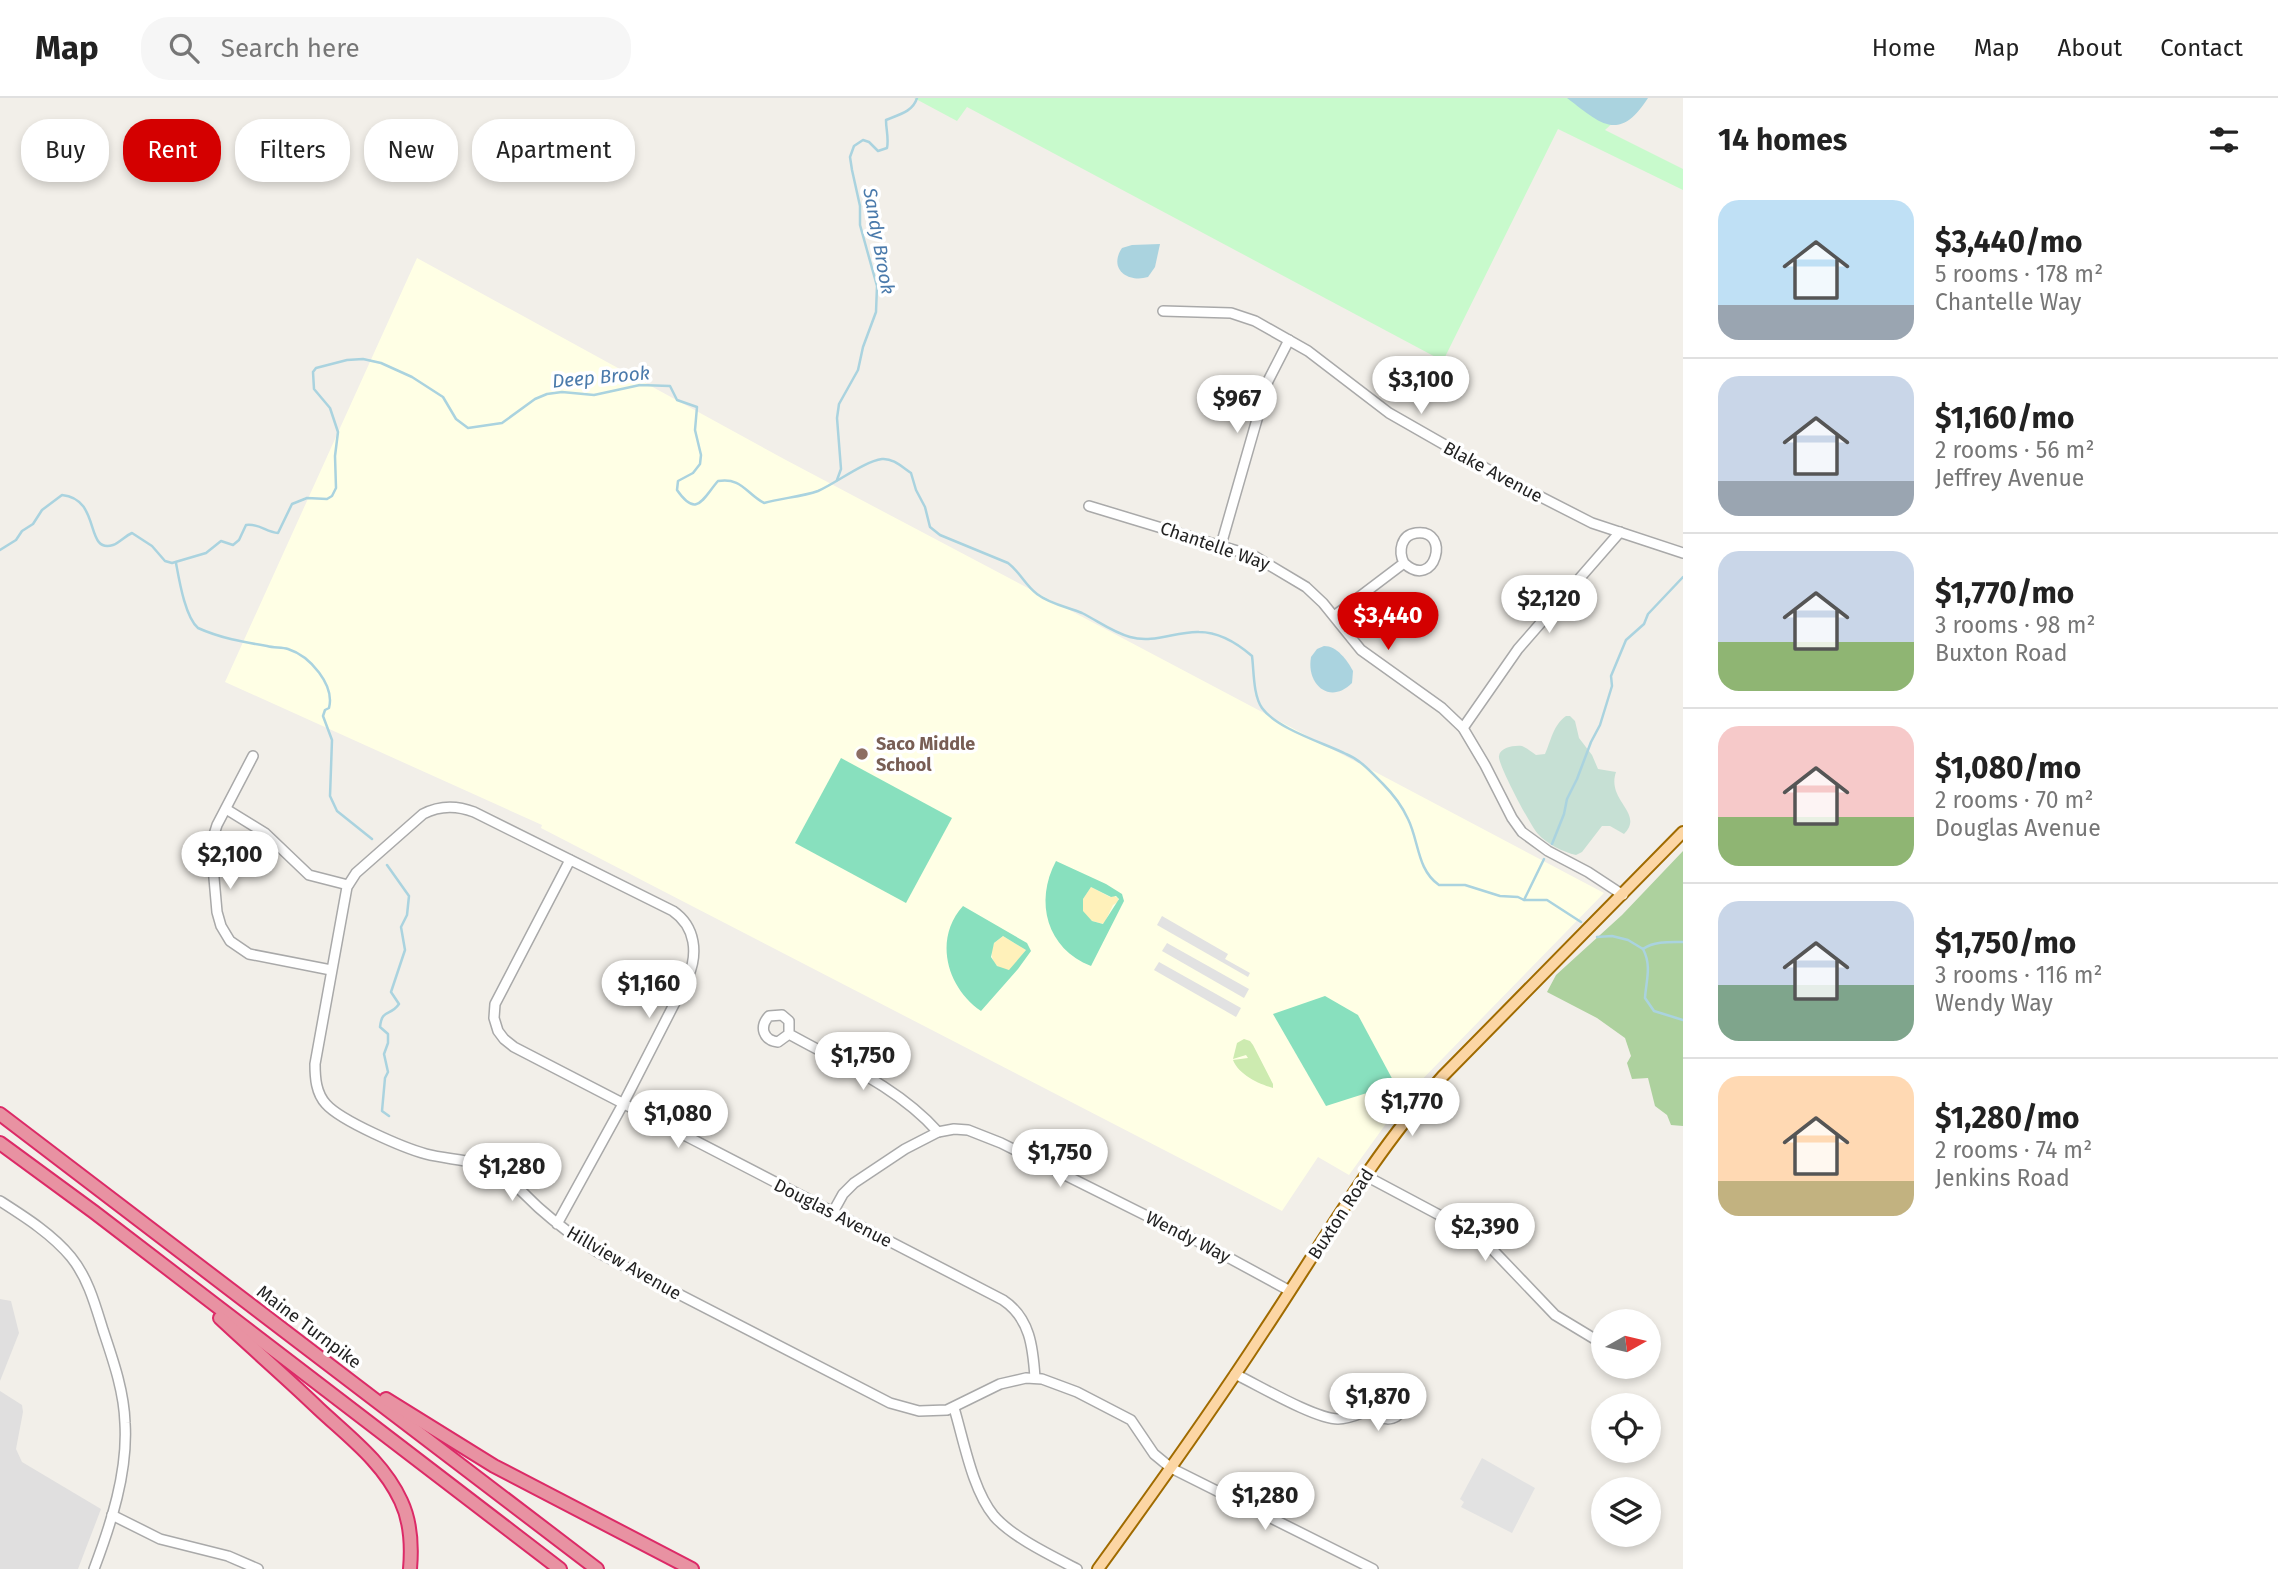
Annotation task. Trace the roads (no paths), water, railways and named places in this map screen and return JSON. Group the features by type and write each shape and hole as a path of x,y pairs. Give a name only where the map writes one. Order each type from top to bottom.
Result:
{"highway":[{"name":"Maine Turnpike","path":"0,1114 597,1569"},
{"path":"0,1143 559,1569"},
{"path":"177,1277 384,1472 401,1500 407,1517 410,1532 410,1569"},
{"path":"314,1353 494,1466 692,1569"}],"main road":[{"name":"Buxton Road","path":"1098,1569 1171,1468 1413,1110 1442,1077 1683,832"}],"street":[{"name":"Blake Avenue","path":"1163,311 1231,313 1262,324 1308,351 1389,413 1417,430 1599,526 1683,553"},
{"path":"1221,545 1268,381 1289,340"},
{"name":"Chantelle Way","path":"1089,506 1254,556 1315,594 1368,656 1442,708 1463,728 1522,832 1548,851 1588,872 1623,895"},
{"path":"1463,728 1518,649 1620,532"},
{"path":"1422,533 1432,539 1437,550 1430,566 1419,570 1404,563 1401,545 1409,535 1422,533"},
{"path":"1334,616 1404,563"},
{"path":"253,756 217,825 211,844 217,912 225,932 237,947 248,954 331,970"},
{"path":"226,810 273,839 309,875 348,885 356,873 423,814 447,807 463,808 673,911 685,923 693,939 694,957 688,978 557,1224"},
{"name":"Douglas Avenue","path":"570,860 497,999 495,1023 501,1036 514,1047 976,1285 1014,1308 1028,1332 1035,1378"},
{"name":"Hillview Avenue","path":"348,885 315,1072 319,1093 326,1104 350,1121 416,1151 477,1164 496,1171 557,1224 599,1253 898,1406 919,1411 941,1411 954,1408 1000,1384 1035,1378 1071,1389 1131,1420 1154,1454 1171,1468 1373,1569"},
{"path":"789,1034 889,1090 922,1115 938,1132"},
{"name":"Wendy Way","path":"833,1212 843,1194 854,1183 905,1149 938,1132 968,1130 1001,1143 1212,1248 1290,1291"},
{"path":"1366,1176 1473,1233 1561,1320 1591,1337"},
{"path":"0,1200 61,1246 75,1262 89,1286 113,1360 125,1421 124,1452 112,1515 94,1569"},
{"path":"1235,1374 1334,1419 1349,1418 1370,1410"},
{"path":"1389,1383 1399,1389 1404,1406 1397,1416 1391,1419 1379,1418 1370,1410 1370,1393 1378,1385 1389,1383"},
{"path":"954,1408 975,1478 993,1515 1026,1540 1077,1569"},
{"path":"112,1515 160,1539 228,1556 258,1569"}],"water":[{"path":"1567,98 1648,98 1628,121 1609,125"},
{"path":"1160,244 1155,267 1148,277 1134,278 1122,273 1117,262 1122,248"},
{"path":"1324,646 1337,651 1353,671 1352,683 1336,692 1321,689 1312,676 1311,657 1317,649"}],"waterway":[{"name":"Sandy Brook","path":"837,480 841,469 837,418 839,404 858,370 876,312 877,286 860,225 860,206 850,157 854,146 863,140 878,151 887,148 886,120 909,110 917,98"},
{"name":"Deep Brook","path":"0,550 16,540 22,531 33,524 42,510 62,495 83,506 98,542 104,546 113,545 132,533 152,546 165,561 172,563 206,553 221,541 233,545 239,540 246,525 255,525 278,533 292,504 307,498 327,499 336,488 335,456 338,432 330,408 314,389 313,372 316,368 347,360 363,359 381,363 412,377 443,397 456,419 468,428 502,423 535,399 547,394 562,392 594,395 640,385 670,386 677,400 697,407 695,430 701,455 700,464 693,473 678,481 677,490 690,503 699,503 718,481 732,481 764,503 818,491 875,461 894,461 911,473 930,527 940,535 1008,563 1033,590 1047,600 1082,613 1130,637 1148,639 1207,632 1228,639 1246,651 1252,656 1255,690 1262,708 1289,729 1351,757 1375,776 1403,809 1412,828 1422,863 1439,885 1465,885 1500,896 1547,900 1581,922"},
{"path":"176,563 186,607 198,628 232,639 288,649 305,658 319,672 330,699 329,708 323,716 332,740 330,796 337,811 372,839"},
{"path":"1552,844 1567,799 1600,725 1612,686 1611,676 1626,640 1644,624 1648,614 1683,577"},
{"path":"1524,900 1544,859"},
{"path":"387,865 409,896 407,915 401,927 405,950 391,992 399,1004 383,1017 380,1027 388,1034 384,1054 388,1072 382,1111 389,1116"},
{"name":"Deep Brook","path":"1597,937 1612,936 1628,940 1643,949 1657,943 1683,942"},
{"path":"1643,949 1648,967 1645,998 1654,1011 1683,1020"}],"place":[{"name":"Saco Middle School","path":"862,754"}]}
